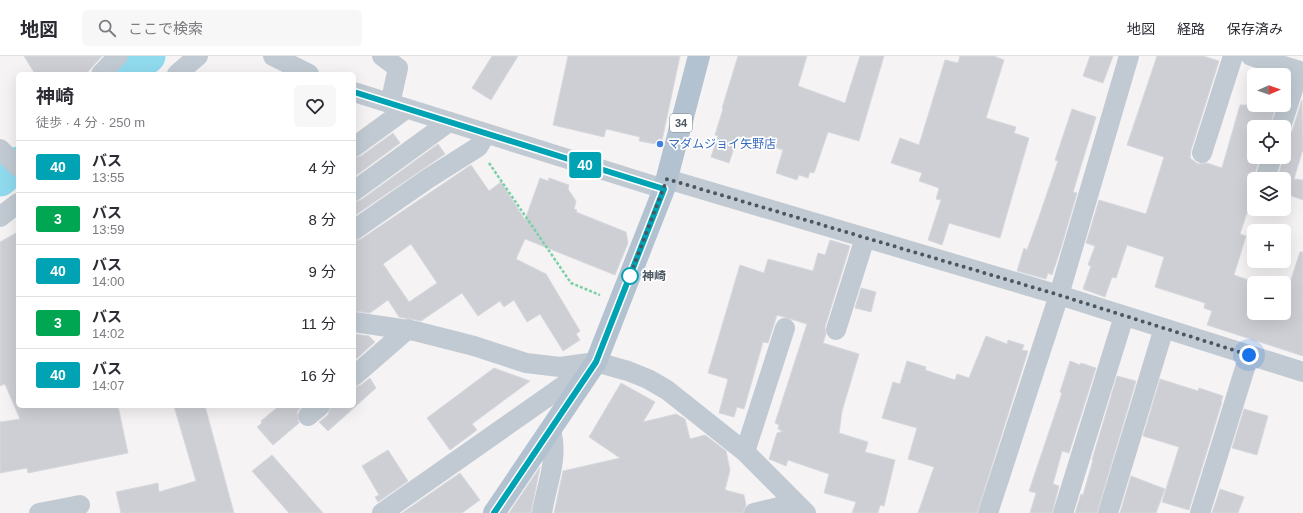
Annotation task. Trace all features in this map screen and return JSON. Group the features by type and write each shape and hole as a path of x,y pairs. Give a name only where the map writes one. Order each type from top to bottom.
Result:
{"main road":[{"name":"34","path":"494,513 551,431 596,362 665,184 699,56"}],"street":[{"path":"103,72 118,56"},
{"path":"179,72 198,56"},
{"path":"272,56 305,72"},
{"path":"356,145 398,107 398,68 382,56"},
{"path":"988,513 1059,295 1129,56"},
{"path":"1202,153 1233,56"},
{"path":"1251,56 1301,72 1284,120"},
{"path":"356,93 449,122 482,141 665,184 865,238 1059,295 1303,372"},
{"path":"356,190 449,122"},
{"path":"356,229 482,141"},
{"path":"0,217 16,205"},
{"path":"836,330 865,238"},
{"path":"1063,513 1124,316"},
{"path":"356,322 408,329 474,346 526,363 560,367 596,362 628,371 667,390 745,452 801,508"},
{"path":"745,452 784,328"},
{"path":"1108,513 1164,328"},
{"path":"356,374 408,329"},
{"path":"1200,513 1249,355"},
{"path":"382,513 596,362"},
{"path":"542,513 553,460 554,442 551,431"},
{"path":"39,513 80,505"},
{"path":"754,513 801,508"}],"path":[{"path":"482,141 571,283 619,303"}],"building":[{"path":"24,56 102,56 88,72 34,72"},
{"path":"492,56 518,56 491,100 472,88"},
{"path":"568,56 680,56 661,145 639,141 640,137 606,129 604,137 553,125"},
{"path":"738,56 807,56 798,86 845,103 860,56 884,56 859,141 828,132 814,173 810,172 808,178 799,175 797,180 776,173 783,150 738,136 729,163 711,157 718,136 715,135 723,109 722,108"},
{"path":"960,56 994,56 1004,60 986,118 1016,127 1014,133 1029,138 1000,238 949,223 942,245 928,240 941,200 936,199 939,188 919,181 922,173 891,163 900,138 919,145 945,60 958,63"},
{"path":"1090,56 1113,56 1103,83 1083,76"},
{"path":"1157,56 1203,56 1219,61 1191,150 1190,158 1198,164 1207,163 1222,168 1240,105 1247,105 1247,112 1274,112 1272,120 1247,120 1247,164 1258,164 1255,172 1247,172 1247,212 1240,234 1246,236 1234,275 1247,280 1247,320 1291,320 1291,280 1300,252 1303,252 1303,356 1207,325 1212,311 1204,308 1205,303 1155,287 1164,257 1127,245 1116,278 1112,277 1105,297 1083,289 1091,266 1088,265 1095,246 1086,243 1099,200 1146,214 1164,157 1127,145"},
{"path":"1302,100 1303,149 1294,179 1303,180 1303,200 1291,196 1291,172 1279,172 1282,164 1291,164 1292,131"},
{"path":"1072,109 1096,117 1073,192 1077,193 1061,248 1052,275 1048,273 1046,279 1017,271 1024,248 1027,250 1058,161 1055,160"},
{"path":"393,133 400,143 356,176 356,157 361,156"},
{"path":"438,144 445,154 356,215 356,201 361,200"},
{"path":"471,165 489,191 501,182 525,220 540,178 548,181 549,178 569,185 568,189 576,201 574,209 577,210 576,212 626,232 628,243 615,275 525,239 516,259 546,274 580,331 576,334 580,340 563,351 540,314 527,322 514,300 504,307 500,301 478,316 462,293 421,321 399,317 388,300 370,313 356,311 356,240 361,239","holes":["411,244 437,283 409,302 383,264"]},
{"path":"16,233 16,408 118,408 128,453 28,473 27,468 0,473 0,422 20,419 5,384 0,386 0,242"},
{"path":"830,240 850,246 825,327 826,334 823,343 859,354 842,411 839,433 868,442 865,452 895,460 884,506 880,505 878,513 852,513 856,502 824,493 829,474 788,460 786,466 769,459 777,433 783,431 778,429 779,425 775,423 807,324 777,315 768,343 763,342 744,409 737,407 734,417 719,413 728,379 708,373 740,265 764,273 768,259 813,271 818,253 825,255"},
{"path":"861,288 876,292 871,312 855,308"},
{"path":"356,334 369,336 375,342 356,359"},
{"path":"986,336 1007,344 1008,340 1024,345 1022,350 1028,351 977,513 918,513 934,467 908,459 917,428 882,418 893,382 900,384 907,361 926,367 925,370 955,380 957,374 969,378"},
{"path":"1070,361 1080,365 1081,363 1096,368 1069,453 1062,451 1053,484 1059,486 1052,513 1030,513 1036,493 1029,491 1062,393 1060,392"},
{"path":"494,368 530,381 472,424 477,430 450,450 427,418"},
{"path":"1117,376 1136,381 1097,513 1075,513 1081,494 1083,495"},
{"path":"370,378 376,388 356,406 356,386 361,385"},
{"path":"1160,379 1198,391 1199,388 1223,396 1189,510 1162,502 1179,447 1143,436"},
{"path":"621,383 655,402 643,422 676,414 685,419 690,439 705,435 726,451 730,470 725,490 744,495 746,505 743,513 554,513 563,471 620,458 589,437"},
{"path":"175,408 206,408 234,513 121,513 116,492 158,483 159,492 196,481"},
{"path":"277,408 300,408 297,412 299,423 273,445 257,427 262,423 261,421"},
{"path":"330,408 354,408 328,431 319,422 328,415"},
{"path":"1244,409 1268,416 1257,455 1232,448"},
{"path":"388,450 408,481 378,502 375,497 379,495 362,466"},
{"path":"272,455 323,513 289,513 252,471"},
{"path":"540,467 531,513 509,513"},
{"path":"460,473 480,500 462,513 402,513"},
{"path":"1131,476 1165,489 1156,513 1120,513"},
{"path":"1220,489 1244,497 1238,513 1212,513"}],"waterway":[{"path":"128,72 148,56"},
{"path":"0,179 16,166"}],"bus line":[{"name":"40","path":"356,93 664,189 596,362 551,431 494,513"}],"place":[{"name":"マダムジョイ矢野店","path":"660,144"},
{"name":"神崎","path":"630,276"}],"route":[{"path":"630,276 629,278 667,179 1059,295 1249,355"}]}
